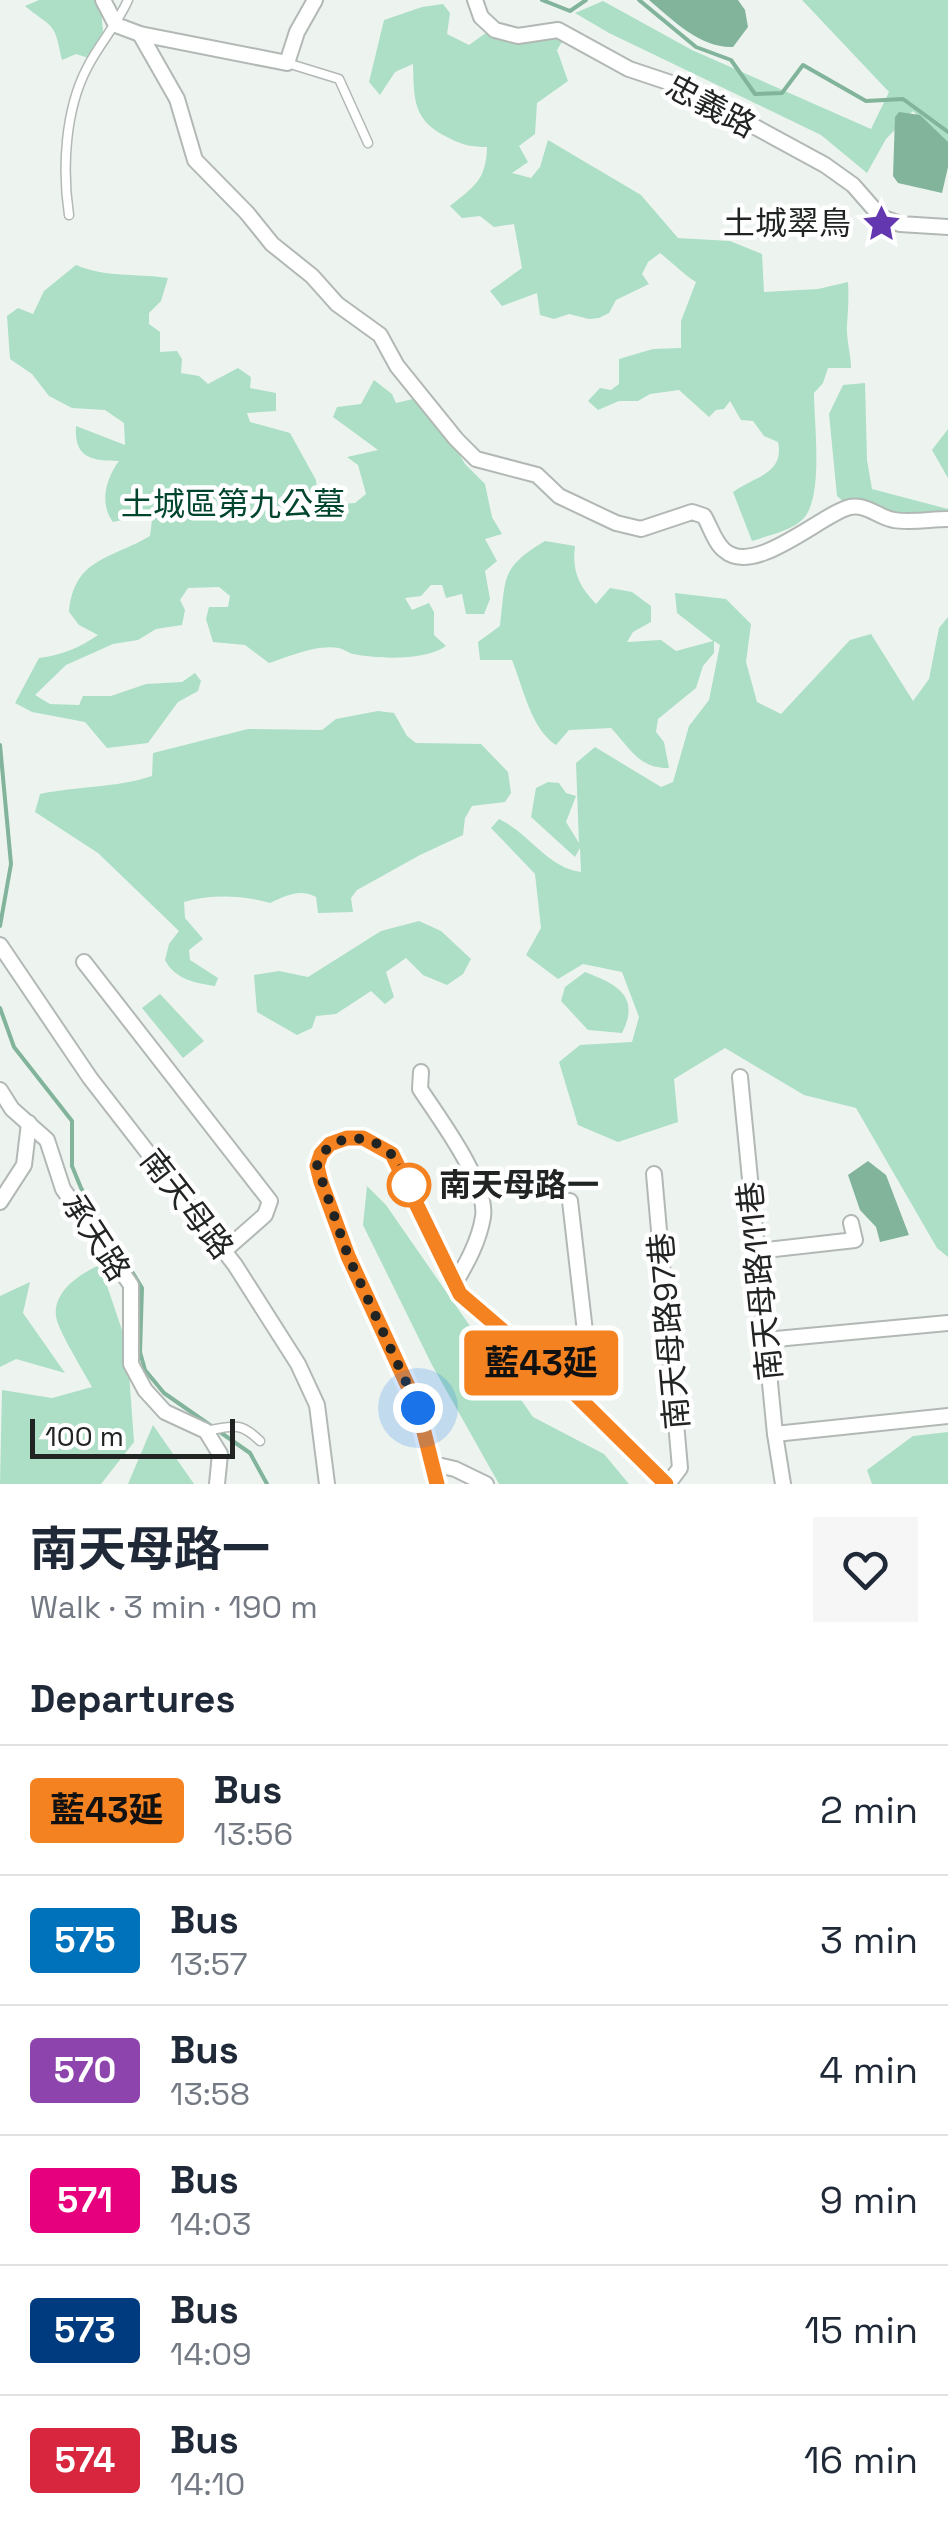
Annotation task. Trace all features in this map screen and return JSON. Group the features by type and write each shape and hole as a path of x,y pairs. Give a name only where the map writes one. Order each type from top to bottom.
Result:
{"street":[{"path":"103,0 116,25 140,34 287,63 296,32 316,0"},
{"name":"忠義路","path":"475,0 481,18 495,30 518,36 558,30 628,70 680,86 825,165 852,185 881,217 900,224 948,227"},
{"path":"140,34 177,99 195,160 272,244 312,276 337,304 380,335 397,366 476,459 537,475 559,496 616,524 641,529 692,512 704,516 723,550 739,557 752,556 802,535 850,507 873,510 890,520 948,519"},
{"name":"南天母路","path":"4,949 90,1078 224,1252 311,1386 318,1406 327,1484"},
{"path":"84,962 270,1201 265,1216 224,1252"},
{"path":"422,1072 420,1090 475,1178 484,1214 472,1253 455,1283"},
{"name":"南天母路111巷","path":"740,1077 783,1484"},
{"name":"承天路","path":"0,1090 12,1109 47,1140 63,1189 131,1285 131,1364 145,1390 165,1412 206,1431"},
{"path":"0,1202 24,1165 30,1123"},
{"path":"437,1484 418,1408 348,1256 321,1182 317,1166 321,1154 330,1144 347,1138 363,1138 392,1154 460,1294 579,1397 667,1484"},
{"name":"南天母路97巷","path":"654,1174 680,1468 667,1484"},
{"path":"570,1202 590,1375 579,1397"},
{"path":"757,1251 855,1240 851,1222"},
{"path":"765,1340 948,1323"},
{"path":"775,1434 948,1416"},
{"path":"206,1431 220,1454 217,1484"},
{"path":"433,1464 454,1468 486,1484"}],"lane":[{"path":"69,215 64,185 72,112 86,68 128,0"},
{"path":"287,63 339,79 368,143"},
{"path":"206,1431 247,1428 260,1441"}],"green space":[{"path":"39,0 100,0 104,42 95,60 76,54 62,60 51,27 25,6"},
{"path":"802,0 948,0 948,145 913,111 886,139 867,173 821,135 575,13 603,1 692,50 871,129 889,92"},
{"path":"443,4 450,13 447,34 469,45 490,30 566,35 557,50 568,81 537,103 535,134 519,146 528,162 512,173 531,178 540,167 548,140 641,195 678,238 730,241 762,254 764,292 818,289 848,282 851,368 828,368 814,393 814,495 810,509 798,523 752,541 733,492 772,468 779,453 778,442 764,436 753,421 741,420 730,401 709,417 679,390 650,394 638,401 619,401 598,410 588,401 600,388 611,390 619,384 619,359 653,349 681,348 681,321 696,282 660,253 648,262 642,274 649,284 616,300 609,313 599,318 569,314 554,319 540,315 537,293 502,306 490,291 522,268 514,224 494,227 480,216 462,218 450,206 478,181 487,147 458,142 428,124 415,99 413,64 395,72 380,95 369,82 384,20"},
{"name":"土城區第九公墓","path":"76,265 110,274 168,278 161,301 149,313 149,324 160,332 160,352 177,351 182,359 181,373 199,376 208,384 238,368 251,377 250,388 276,393 276,411 247,413 250,422 290,433 316,480 317,499 326,505 355,503 366,494 358,465 347,457 378,450 333,417 337,407 361,404 374,380 392,394 396,403 417,398 449,436 465,464 485,484 492,517 502,534 485,539 497,561 485,571 490,599 484,614 466,614 462,594 446,598 442,585 431,585 421,596 405,598 412,610 429,603 434,612 434,635 446,646 437,651 388,658 322,648 269,663 245,645 213,642 206,619 209,607 228,607 230,596 219,587 188,588 180,600 185,610 182,625 156,629 138,640 113,644 66,665 35,695 50,704 79,705 83,696 111,696 146,684 182,682 195,673 201,681 198,691 178,702 148,743 107,748 85,722 32,712 15,703 39,658 70,650 98,635 79,625 69,612 78,581 97,562 150,536 152,520 139,509 127,519 113,522 106,507 106,491 119,461 86,456 76,437 76,426 125,445 124,423 105,410 72,408 49,396 32,374 10,359 7,316 18,308 33,314 44,291"},
{"path":"865,383 867,460 872,489 948,509 948,525 859,515 837,496 829,414 843,385"},
{"path":"948,429 948,478 932,450"},
{"path":"545,541 575,546 578,577 596,604 610,588 632,592 651,606 651,622 633,632 627,642 661,640 676,651 713,641 677,613 675,593 726,599 751,624 746,662 757,702 781,714 850,640 871,634 913,701 929,679 939,628 948,617 948,1257 937,1248 856,1108 804,1095 725,1048 674,1079 678,1122 618,1142 578,1125 559,1062 580,1045 632,1042 639,1017 622,972 583,964 558,979 526,955 541,928 535,874 491,828 499,819 558,864 581,872 580,848 575,857 531,817 536,788 548,782 559,783 566,793 576,796 566,822 579,843 576,763 595,747 661,787 673,782 689,726 709,700 720,645 714,641 714,653 703,666 696,688 658,719 656,732 664,742 669,768 642,761 611,728 569,730 556,745 534,718 512,660 480,660 478,642 500,626 505,585 513,567"},
{"path":"378,711 394,713 407,736 416,743 481,744 508,772 511,793 505,802 472,806 465,818 463,835 357,890 351,898 353,912 318,913 316,897 304,893 270,903 227,896 184,902 185,918 203,939 189,950 190,960 218,978 215,986 174,972 165,960 169,944 179,931 98,853 35,812 40,794 152,776 153,753 248,729 322,730 336,719"},
{"path":"419,921 441,931 471,959 463,974 447,985 423,975 406,958 386,972 394,997 385,1004 371,991 336,1014 316,1016 312,1028 297,1035 257,1012 254,975 279,971 308,977 381,931"},
{"path":"585,972 607,981 627,1001 629,1010 622,1033 588,1030 561,1001 565,987"},
{"path":"160,994 204,1041 183,1058 142,1008"},
{"path":"367,1186 386,1205 533,1417 604,1454 629,1484 499,1484 432,1365 363,1225"},
{"path":"100,1265 127,1345 134,1442 101,1484 0,1484 2,1390 52,1398 92,1387 61,1330 56,1307 70,1284"},
{"path":"30,1282 23,1313 65,1373 16,1359 0,1367 0,1296"},
{"path":"153,1425 194,1484 128,1484"},
{"path":"948,1432 948,1484 872,1484 867,1470 913,1436"}],"shaded area":[{"path":"649,0 738,0 745,10 748,27 733,47 709,43 688,32"},
{"path":"899,112 920,115 948,142 942,193 898,183 893,176 895,117"},
{"path":"868,1161 886,1175 909,1235 880,1242 876,1227 860,1210 848,1175"}],"waterway":[{"path":"542,0 570,11 586,0"},
{"path":"639,0 696,47 731,60 755,94 782,93 803,65 866,101 903,99 948,132"},
{"path":"0,745 11,864 0,926"},
{"path":"0,1008 14,1047 72,1121 72,1166 81,1188 142,1288 140,1352 145,1370 164,1393 250,1453 267,1484"}],"bus line":[{"name":"藍43延","path":"437,1484 418,1408 348,1256 321,1182 317,1166 321,1154 330,1144 347,1138 363,1138 392,1154 460,1294 565,1384 666,1484"}],"place":[{"name":"土城翠鳥","path":"881,223"},
{"name":"南天母路一","path":"409,1185"}],"route":[{"path":"409,1185 392,1154 363,1138 330,1144 317,1166 348,1256 418,1408"}]}
